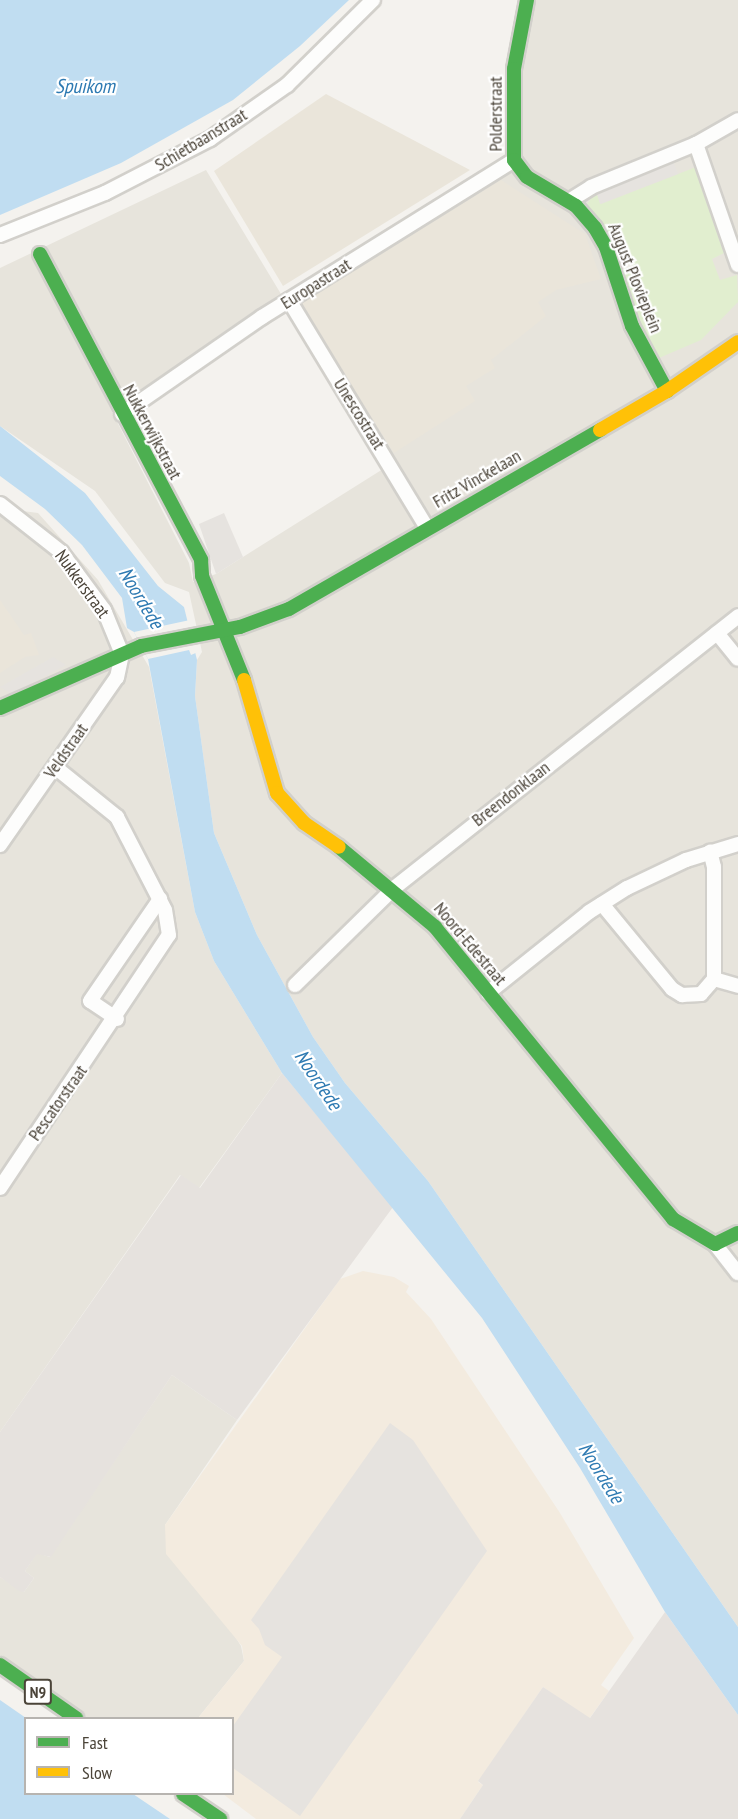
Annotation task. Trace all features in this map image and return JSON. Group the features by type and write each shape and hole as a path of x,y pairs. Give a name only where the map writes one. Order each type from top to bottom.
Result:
{"street":[{"name":"Schietbaanstraat","path":"0,235 105,193 210,139 287,85 373,0"},
{"name":"Polderstraat","path":"527,0 514,69 514,160 535,184 569,201"},
{"path":"569,201 591,187 696,144 738,120"},
{"path":"696,144 738,265"},
{"name":"Europastraat","path":"122,414 289,300 514,160"},
{"name":"August Plovieplein","path":"569,201 583,212 601,237 632,326 667,391"},
{"name":"Nukkerwijkstraat","path":"40,254 122,414 201,560 208,592 225,629"},
{"name":"Unescostraat","path":"289,300 427,528"},
{"name":"Fritz Vinckelaan","path":"0,708 141,646 225,629 289,609 667,391 738,342"},
{"name":"Nukkerstraat","path":"0,504 61,552 104,610 122,654"},
{"name":"Breendonklaan","path":"295,985 394,888 738,616"},
{"name":"Noord-Edestraat","path":"225,629 277,794 304,823 394,888 435,927 649,1195 672,1219 715,1244"},
{"path":"717,633 738,659"},
{"name":"Veldstraat","path":"0,845 117,677 122,654"},
{"name":"Pescatorstraat","path":"0,1188 117,1019 167,942 168,918 117,817 55,767"},
{"path":"488,993 602,904 650,875 710,851 738,844"},
{"path":"602,904 677,993 701,994 714,979 714,867 710,851"},
{"path":"117,1019 90,1000 160,899"},
{"path":"714,979 738,986"},
{"path":"738,1233 715,1244 738,1273"},
{"name":"N9","path":"0,1665 73,1717"},
{"path":"184,1795 220,1819"}],"shaded area":[{"path":"527,0 738,0 738,1627 428,1181 345,1083 313,1037 257,935 214,833 195,696 197,660 202,652 189,592 165,583 95,491 0,426 0,268 206,170 281,294 514,160","holes":["277,297 383,469 216,574 193,582 189,563 112,412"]},
{"path":"326,94 470,170 283,286 214,171"},
{"path":"674,163 678,174 600,204 596,191"},
{"path":"704,168 731,245 722,248 697,171"},
{"path":"501,180 585,234 601,279 556,290 538,302 546,316 491,360 495,368 466,386 475,401 394,453 300,304"},
{"path":"0,508 38,513 98,580 149,667 195,912 214,961 282,1073 199,1188 180,1175 0,1432"},
{"path":"224,513 243,557 216,574 199,524"},
{"path":"0,600 24,635 31,633 39,655 25,657 0,673"},
{"path":"53,657 66,665 12,694 0,687"},
{"path":"282,1073 393,1207 237,1420 172,1375 51,1557 37,1554 25,1571 34,1578 24,1592 19,1591 0,1577 0,1432 181,1175 200,1188"},
{"path":"363,1271 394,1277 409,1286 406,1292 431,1319 560,1513 634,1638 601,1685 609,1691 589,1719 543,1687 478,1782 483,1785 460,1819 256,1819 224,1795 234,1795 234,1717 199,1717 244,1661 242,1646 166,1554 165,1525 340,1279"},
{"path":"172,1375 237,1420 165,1525 241,1646 244,1661 199,1717 80,1717 0,1656 0,1577 24,1592 34,1578 25,1571 37,1553 50,1557"},
{"path":"390,1423 413,1440 487,1551 300,1816 234,1769 234,1725 282,1657 265,1645 259,1629 251,1620"},
{"path":"665,1612 738,1715 738,1819 460,1819 483,1785 478,1781 543,1687 590,1718"}],"green space":[{"path":"696,167 724,253 712,259 720,280 737,275 738,302 701,340 659,358 639,321 621,270 633,266 622,232 609,235 587,204 596,191 601,204"}],"water":[{"name":"Spuikom","path":"0,0 349,0 300,46 233,100 121,163 0,215"},
{"name":"Noordede","path":"0,426 85,493 158,586 184,607 197,660 195,696 214,833 257,935 313,1037 345,1083 428,1181 738,1627 738,1715 665,1612 580,1468 482,1318 282,1073 214,961 195,912 148,659 134,632 127,628 122,598 82,545 45,509 0,476"},
{"path":"0,1700 25,1717 24,1795 134,1795 170,1819 0,1819"}],"pier":[{"path":"190,620 198,652 191,655 189,650 148,659 134,632"}],"traffic: fast":[{"path":"527,0 514,69 514,160 527,177 576,206 595,228 606,247 632,326 667,391"},
{"path":"40,254 201,560 202,576 244,680"},
{"path":"0,708 141,646 240,627 289,609 600,430"},
{"path":"339,847 435,927 673,1219 715,1244 738,1233"},
{"path":"0,1665 75,1717"},
{"path":"184,1795 220,1819"}],"traffic: slow":[{"path":"600,430 667,391 738,342"},
{"path":"244,680 277,793 304,823 339,847"}]}
